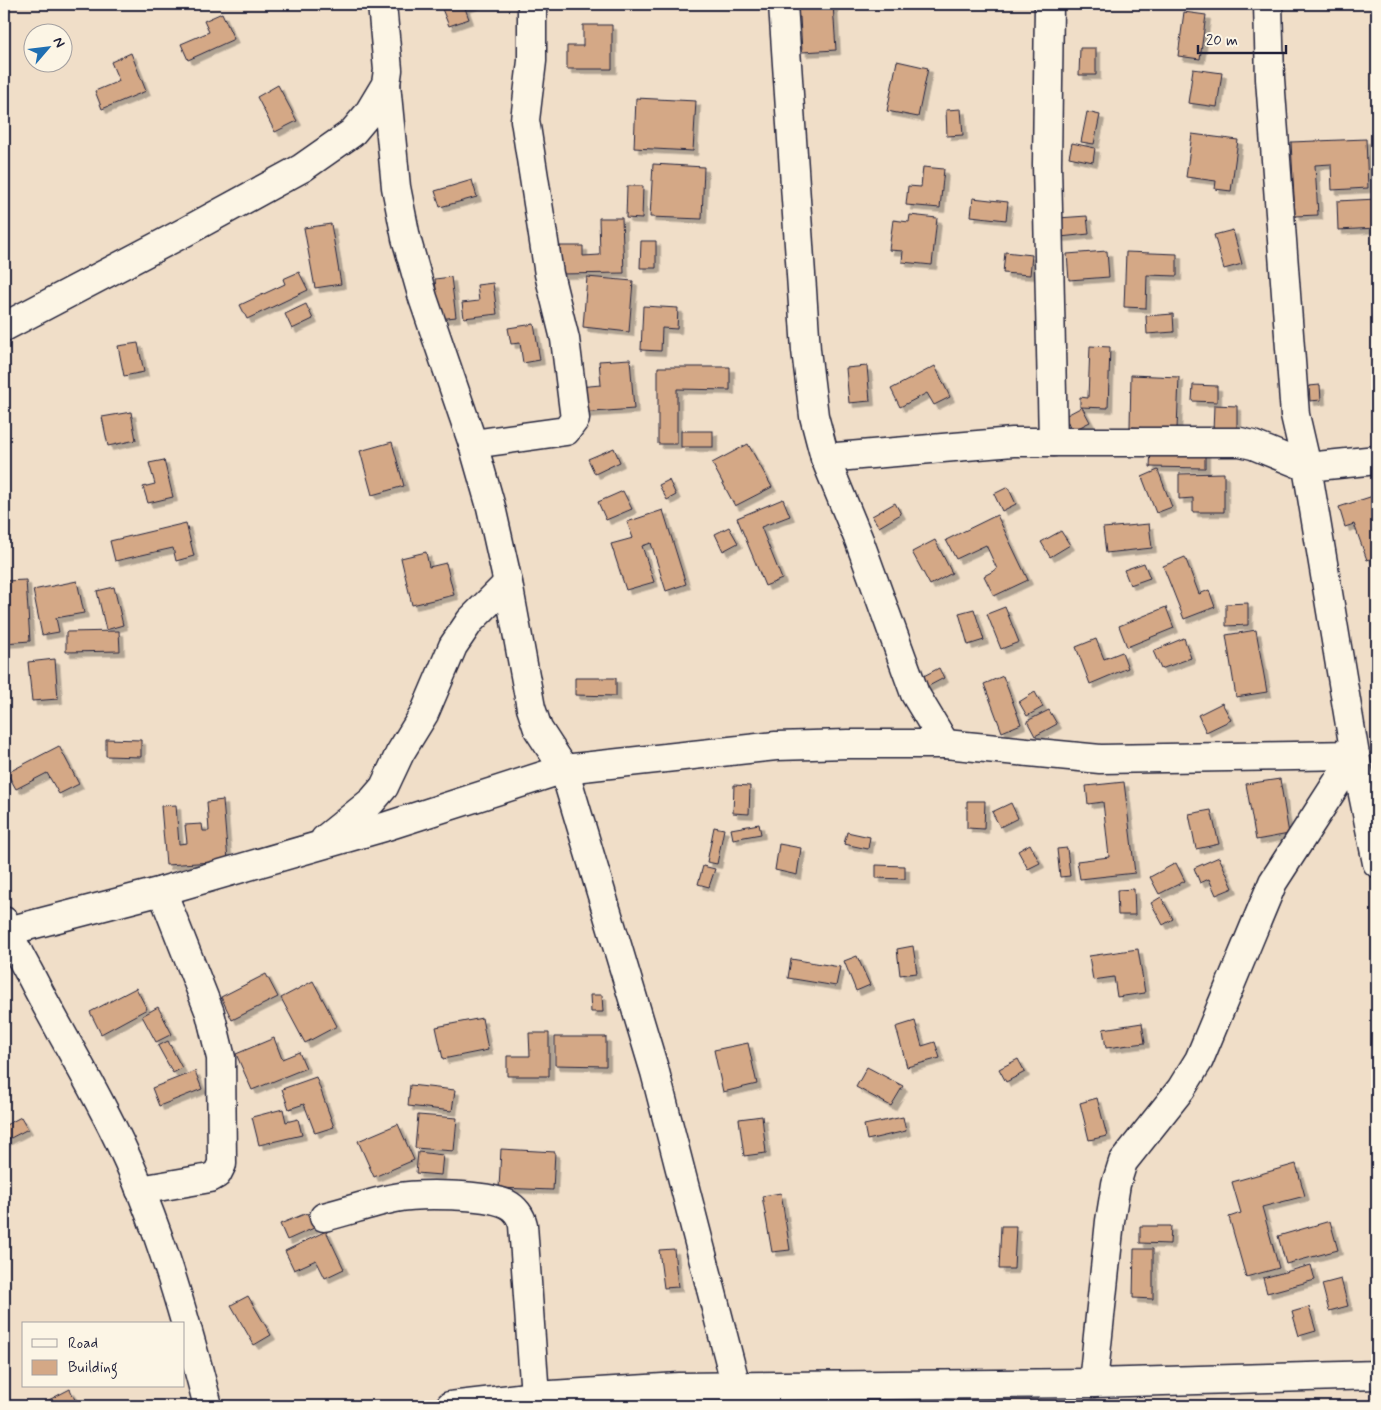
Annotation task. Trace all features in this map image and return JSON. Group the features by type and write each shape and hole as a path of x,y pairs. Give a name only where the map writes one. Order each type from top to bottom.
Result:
{"street":[{"path":"382,4 388,70 386,84 396,187 406,238 423,298 473,444 491,508 508,583 531,708 538,729 564,769 655,1072 736,1386"},
{"path":"473,444 566,432 575,419 565,339 549,274 524,120 532,61 532,4"},
{"path":"783,4 806,350 814,416 825,458 859,540 915,694 945,744"},
{"path":"1048,4 1047,164 1053,442"},
{"path":"1268,4 1270,79 1295,415 1307,467 1355,755 1377,863"},
{"path":"4,327 302,168 352,133 368,114 386,84"},
{"path":"825,458 1013,442 1240,442 1268,450 1307,467 1377,460"},
{"path":"316,846 372,801 384,787 400,753 424,714 453,646 470,620 508,583"},
{"path":"208,1406 189,1331 164,1252 140,1190 105,1112 5,928 162,891 384,827 564,769 776,746 945,744 1100,759 1355,755"},
{"path":"1093,1383 1110,1220 1116,1184 1123,1162 1181,1089 1199,1060 1273,882 1355,755"},
{"path":"140,1190 210,1178 216,1174 222,1164 221,1058 210,1013 162,891"},
{"path":"324,1217 396,1198 427,1196 493,1200 507,1204 516,1212 523,1225 535,1396"},
{"path":"450,1406 535,1396 679,1387 1093,1383 1377,1375"}],"building":[{"path":"440,4 476,4 465,8 469,19 449,26"},
{"path":"791,4 833,4 836,50 802,52 800,17 792,18"},
{"path":"1184,12 1206,15 1200,59 1178,56"},
{"path":"222,13 234,39 188,60 181,44 209,32 204,21"},
{"path":"583,25 612,25 612,69 567,69 567,46 583,46"},
{"path":"1080,48 1096,48 1096,75 1079,75"},
{"path":"131,53 146,91 102,109 95,91 119,81 111,62"},
{"path":"897,61 928,68 918,117 887,111"},
{"path":"1193,69 1222,73 1217,107 1188,103"},
{"path":"278,85 297,121 275,132 257,97"},
{"path":"636,98 696,101 693,151 634,148"},
{"path":"961,109 963,135 947,136 946,110"},
{"path":"1087,112 1100,115 1094,144 1081,142"},
{"path":"1192,134 1238,140 1231,191 1215,189 1216,181 1186,177"},
{"path":"1366,139 1368,188 1332,190 1331,164 1315,165 1318,215 1295,216 1291,142"},
{"path":"1072,143 1095,148 1093,162 1069,157"},
{"path":"653,164 704,167 702,219 650,217"},
{"path":"923,167 944,169 940,208 906,205 908,186 921,187"},
{"path":"472,180 477,197 440,207 435,191"},
{"path":"627,186 643,186 642,219 626,218"},
{"path":"973,198 1008,202 1006,220 971,216"},
{"path":"1377,199 1377,228 1338,230 1337,201"},
{"path":"910,215 937,218 932,265 902,262 903,251 889,250 893,220 909,222"},
{"path":"1087,216 1089,234 1060,237 1058,218"},
{"path":"599,218 622,218 624,273 561,274 560,246 583,246 583,256 600,255"},
{"path":"331,224 341,284 315,288 304,228"},
{"path":"1233,230 1242,264 1224,269 1214,235"},
{"path":"641,241 656,241 656,268 640,268"},
{"path":"1107,251 1109,277 1069,280 1067,254"},
{"path":"1005,252 1032,255 1030,275 1003,273"},
{"path":"1126,252 1177,254 1177,276 1147,275 1146,308 1124,307"},
{"path":"299,272 308,290 247,319 240,305 285,284 283,279"},
{"path":"451,277 456,317 439,319 435,279"},
{"path":"587,277 633,281 629,332 583,327"},
{"path":"493,283 497,314 464,318 462,303 479,301 477,285"},
{"path":"306,304 313,319 292,329 285,314"},
{"path":"643,306 678,308 677,329 662,328 661,351 641,350"},
{"path":"1173,314 1174,332 1147,334 1146,316"},
{"path":"534,324 540,360 523,363 520,343 511,344 508,328"},
{"path":"138,343 144,372 124,376 118,346"},
{"path":"1090,346 1110,347 1108,408 1080,407 1080,397 1088,398"},
{"path":"630,359 634,409 580,413 578,387 601,385 599,361"},
{"path":"867,366 870,401 849,403 846,368"},
{"path":"935,366 950,397 934,405 927,393 900,407 891,389"},
{"path":"658,367 730,367 730,390 677,389 677,444 658,444"},
{"path":"1131,375 1179,377 1177,429 1130,427"},
{"path":"1193,385 1217,386 1217,402 1192,401"},
{"path":"1320,385 1321,400 1310,401 1309,386"},
{"path":"1214,405 1237,406 1237,432 1213,432"},
{"path":"1082,407 1090,422 1072,431 1065,416"},
{"path":"131,412 136,440 108,446 102,417"},
{"path":"681,431 713,431 713,447 681,447"},
{"path":"392,442 404,486 372,495 360,451"},
{"path":"748,444 772,487 735,506 712,463"},
{"path":"614,448 620,462 595,474 588,459"},
{"path":"1151,449 1205,451 1205,468 1150,467"},
{"path":"164,460 173,497 148,503 143,487 155,484 149,463"},
{"path":"1158,470 1172,507 1156,513 1142,477"},
{"path":"1224,473 1224,512 1193,512 1193,498 1179,499 1179,474"},
{"path":"669,480 676,495 667,500 659,485"},
{"path":"1008,487 1016,504 1002,511 994,494"},
{"path":"623,491 632,509 606,520 598,502"},
{"path":"1373,496 1377,507 1377,557 1367,560 1354,524 1345,527 1339,507"},
{"path":"783,499 790,516 761,527 782,579 765,586 737,518"},
{"path":"895,503 901,514 879,527 872,516"},
{"path":"663,510 686,584 666,591 651,543 642,546 654,582 626,590 611,544 633,538 627,522"},
{"path":"997,515 1028,580 994,596 984,576 997,569 986,545 956,559 946,540"},
{"path":"186,523 194,556 176,561 173,548 115,561 110,541"},
{"path":"1149,524 1152,548 1106,553 1103,528"},
{"path":"729,527 738,543 723,551 715,534"},
{"path":"1061,531 1070,545 1050,557 1041,542"},
{"path":"935,540 952,573 930,585 912,552"},
{"path":"426,552 429,567 446,563 454,595 412,605 401,558"},
{"path":"1185,557 1199,594 1209,590 1215,607 1184,619 1163,566"},
{"path":"1144,563 1150,578 1130,585 1124,570"},
{"path":"26,580 30,641 4,643 4,581"},
{"path":"77,581 84,613 56,618 59,632 42,635 33,590"},
{"path":"114,587 123,625 106,630 97,591"},
{"path":"1248,603 1248,625 1226,626 1226,604"},
{"path":"1005,607 1019,642 1001,649 987,614"},
{"path":"1166,607 1174,628 1127,647 1119,626"},
{"path":"974,609 984,640 968,645 959,613"},
{"path":"1256,630 1267,692 1236,697 1226,635"},
{"path":"119,631 120,651 66,652 66,632"},
{"path":"1184,638 1191,658 1161,669 1153,651"},
{"path":"1096,639 1104,659 1122,652 1128,668 1090,684 1076,647"},
{"path":"55,659 58,699 32,701 28,662"},
{"path":"939,668 944,678 921,690 916,680"},
{"path":"1003,676 1021,724 1002,732 984,684"},
{"path":"575,678 616,678 616,696 575,695"},
{"path":"1035,692 1043,707 1027,716 1019,702"},
{"path":"1222,703 1231,720 1206,732 1198,715"},
{"path":"1049,710 1057,724 1035,736 1027,721"},
{"path":"106,739 141,740 141,757 106,756"},
{"path":"59,746 79,784 59,794 47,773 16,789 7,773"},
{"path":"1280,779 1289,834 1256,840 1246,784"},
{"path":"1124,782 1135,873 1080,879 1077,861 1109,857 1103,802 1088,804 1086,786"},
{"path":"734,785 750,786 749,814 733,813"},
{"path":"223,800 228,861 166,865 161,806 176,805 179,844 187,843 185,825 202,824 203,831 209,831 207,802"},
{"path":"967,801 985,801 984,829 967,828"},
{"path":"1011,803 1018,818 1000,827 992,812"},
{"path":"1211,810 1219,844 1196,849 1189,814"},
{"path":"759,824 761,834 733,839 731,829"},
{"path":"714,827 724,829 717,864 707,862"},
{"path":"847,832 870,837 868,849 844,844"},
{"path":"779,844 801,848 797,875 775,870"},
{"path":"1030,844 1040,863 1028,869 1018,851"},
{"path":"1067,848 1070,876 1060,877 1057,849"},
{"path":"1219,857 1233,888 1216,895 1209,879 1200,883 1194,868"},
{"path":"1176,863 1185,881 1159,894 1150,877"},
{"path":"876,865 905,866 905,879 876,878"},
{"path":"703,866 715,869 709,887 698,884"},
{"path":"1134,889 1135,915 1118,915 1117,890"},
{"path":"1161,897 1173,919 1163,925 1151,903"},
{"path":"913,946 917,973 900,975 897,949"},
{"path":"1138,949 1145,993 1117,997 1114,977 1093,980 1089,956"},
{"path":"857,956 870,985 856,991 844,961"},
{"path":"791,959 840,967 836,986 788,978"},
{"path":"266,974 278,997 232,1020 221,997"},
{"path":"313,981 337,1026 305,1043 281,998"},
{"path":"136,988 147,1009 101,1034 90,1012"},
{"path":"590,995 602,995 603,1012 591,1012"},
{"path":"158,1007 172,1034 156,1042 142,1016"},
{"path":"482,1018 488,1050 443,1059 436,1027"},
{"path":"915,1021 922,1046 935,1042 940,1058 907,1067 896,1027"},
{"path":"1142,1023 1145,1043 1106,1048 1103,1029"},
{"path":"529,1033 549,1033 549,1076 507,1076 507,1056 530,1056"},
{"path":"555,1037 606,1037 606,1066 555,1065"},
{"path":"274,1038 282,1059 299,1052 306,1068 252,1090 236,1054"},
{"path":"168,1041 182,1068 173,1073 158,1046"},
{"path":"748,1043 757,1084 723,1092 714,1050"},
{"path":"1018,1059 1025,1072 1006,1082 999,1069"},
{"path":"867,1067 903,1086 891,1106 856,1087"},
{"path":"195,1071 202,1089 159,1106 152,1088"},
{"path":"316,1077 334,1127 315,1133 304,1104 289,1109 282,1089"},
{"path":"410,1085 455,1090 452,1111 408,1106"},
{"path":"1097,1098 1107,1136 1089,1140 1080,1103"},
{"path":"283,1109 286,1122 298,1119 302,1135 259,1145 252,1117"},
{"path":"418,1115 457,1118 454,1151 415,1148"},
{"path":"762,1116 766,1153 744,1156 739,1119"},
{"path":"21,1117 28,1129 5,1141 4,1126"},
{"path":"903,1117 906,1131 867,1140 864,1125"},
{"path":"398,1124 414,1160 374,1177 358,1141"},
{"path":"501,1149 555,1152 553,1190 499,1188"},
{"path":"418,1152 443,1155 441,1175 416,1173"},
{"path":"1296,1164 1305,1196 1262,1207 1279,1268 1246,1277 1229,1217 1241,1213 1232,1182"},
{"path":"781,1193 790,1250 772,1252 762,1196"},
{"path":"307,1213 314,1228 287,1240 280,1224"},
{"path":"1330,1221 1338,1250 1286,1264 1278,1236"},
{"path":"1001,1226 1016,1226 1014,1269 999,1269"},
{"path":"1140,1226 1171,1226 1170,1244 1140,1243"},
{"path":"326,1231 344,1269 325,1278 316,1260 294,1270 285,1251"},
{"path":"674,1249 678,1287 664,1288 659,1250"},
{"path":"1134,1249 1153,1249 1153,1299 1133,1298"},
{"path":"1311,1265 1315,1280 1267,1293 1263,1278"},
{"path":"1341,1279 1348,1306 1329,1311 1322,1284"},
{"path":"248,1296 271,1335 254,1345 231,1305"},
{"path":"1309,1307 1316,1331 1299,1336 1292,1312"},
{"path":"70,1389 76,1402 67,1406 45,1406 43,1403"}]}
